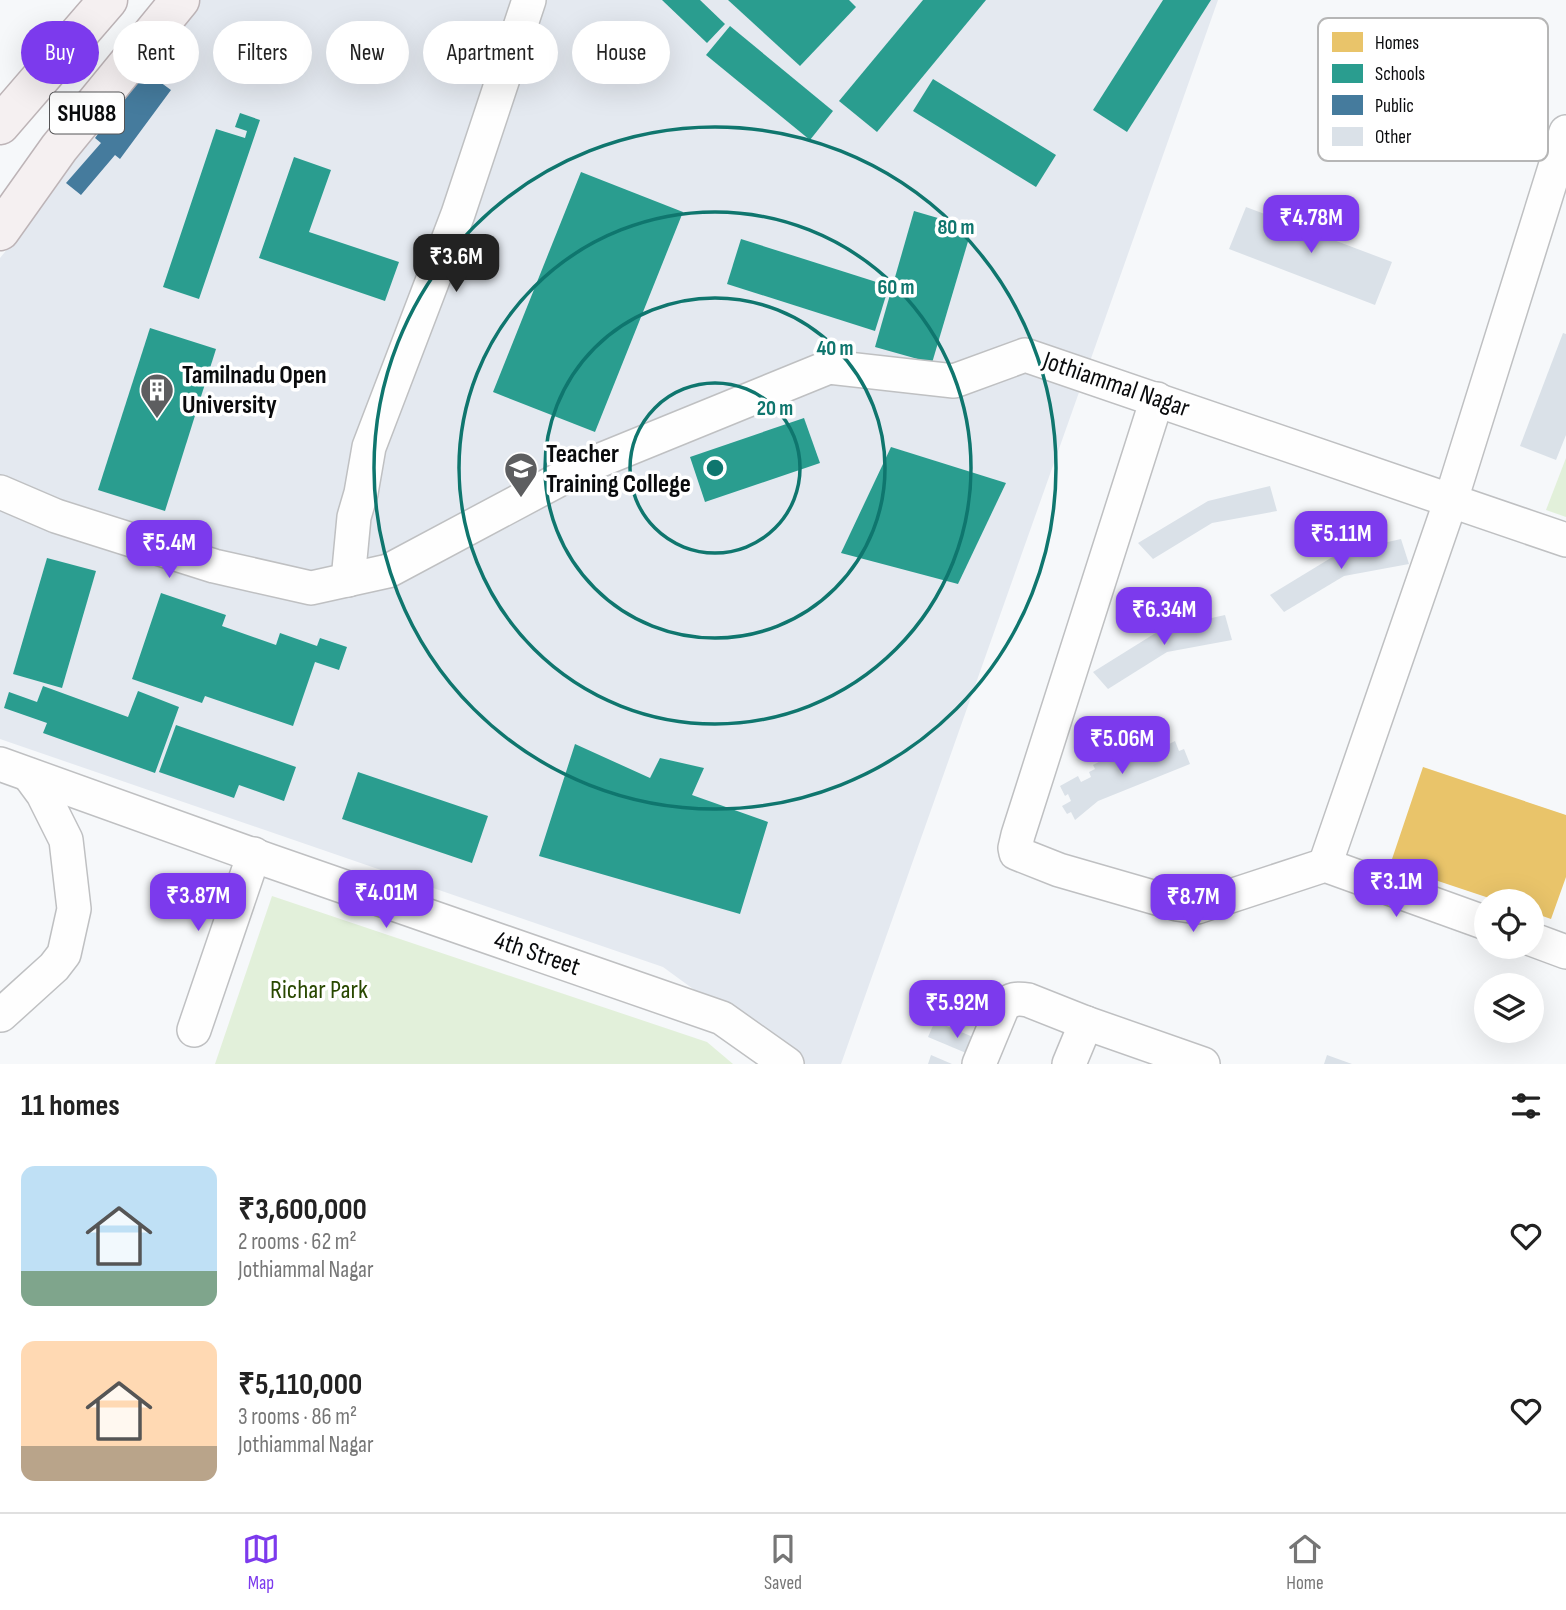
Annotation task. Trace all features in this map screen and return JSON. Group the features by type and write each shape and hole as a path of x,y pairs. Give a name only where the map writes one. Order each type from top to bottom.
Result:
{"main road":[{"name":"SHU88","path":"0,125 108,0"},
{"name":"SHU88","path":"0,230 59,148 180,0"}],"street":[{"path":"348,580 354,517 369,447 458,214 529,0"},
{"path":"1325,865 1451,500 1566,132"},
{"name":"Jothiammal Nagar","path":"0,492 56,516 214,566 311,588 387,571 581,468 829,367 954,381 1025,355 1566,540"},
{"path":"1157,399 1018,835 1016,853 1059,870 1177,904 1198,907 1325,865 1474,919"},
{"path":"1,1015 54,967 64,954 74,909 66,840 43,794 15,770"},
{"name":"4th Street","path":"15,770 722,1018 787,1064"},
{"path":"194,1030 254,855"},
{"path":"1544,944 1566,952"},
{"path":"979,1064 1003,1006 1009,1000 1018,998 1086,1023 1155,1056 1203,1064"},
{"path":"1069,1064 1086,1023"}],"shaded area":[{"name":"Teacher Training College","path":"193,0 1218,0 841,1064 796,1064 663,967 0,739 0,258 38,211 130,84 199,84 199,21 177,21"}],"green space":[{"path":"1566,458 1566,517 1546,510"},
{"name":"Richar Park","path":"272,896 707,1042 733,1064 215,1064"}],"building: Homes":[{"path":"1423,767 1566,815 1566,877 1551,919 1544,917 1544,889 1474,889 1474,893 1390,865"}],"building: Schools":[{"path":"662,0 700,0 725,24 707,43"},
{"path":"728,0 849,0 856,7 800,66"},
{"path":"923,0 986,0 877,132 839,101"},
{"path":"1163,0 1211,0 1127,132 1093,110"},
{"path":"730,26 833,111 810,140 706,55"},
{"path":"933,79 1056,155 1036,187 913,111"},
{"path":"240,113 260,120 199,299 163,287 216,129 245,138 247,131 235,127"},
{"path":"294,157 331,170 309,232 399,262 385,301 259,258"},
{"path":"581,172 683,212 595,432 493,392"},
{"path":"914,211 972,228 932,363 875,347"},
{"path":"741,239 889,286 875,331 727,284"},
{"name":"Tamilnadu Open University","path":"150,328 216,349 165,511 98,490"},
{"path":"804,418 820,463 705,502 690,457"},
{"path":"891,447 1006,483 958,584 841,553"},
{"path":"47,558 96,571 62,688 13,674"},
{"path":"161,593 226,615 222,626 276,645 280,633 317,646 320,638 347,647 339,670 315,662 293,726 205,696 202,703 132,679"},
{"path":"43,686 128,717 138,691 179,707 155,773 43,733 47,723 4,708 9,692 37,702"},
{"path":"176,725 296,767 284,801 239,785 234,798 159,772"},
{"path":"575,744 650,778 660,758 704,768 692,795 768,822 740,914 539,856"},
{"path":"358,772 488,816 472,863 342,819"}],"building: Public":[{"path":"135,84 163,84 171,90 120,159 115,155 81,195 66,183 101,143 95,138"}],"building: Other":[{"path":"1246,207 1304,229 1307,223 1334,233 1331,239 1392,262 1375,305 1229,249"},
{"path":"1563,333 1566,334 1566,435 1556,460 1520,446"},
{"path":"1270,486 1277,511 1212,523 1153,559 1138,543 1208,501"},
{"path":"1401,539 1409,564 1344,576 1284,612 1270,595 1339,553"},
{"path":"1225,615 1232,640 1167,652 1108,689 1093,672 1162,629"},
{"path":"1165,740 1167,745 1175,741 1179,751 1184,749 1190,764 1098,801 1075,820 1071,812 1067,814 1062,806 1071,801 1060,786 1078,776 1081,782 1091,777 1089,772 1095,769 1093,765 1112,755 1117,763 1149,748 1151,752 1159,749 1156,744"},
{"path":"935,1021 985,1042 978,1058 928,1037"},
{"path":"931,1055 952,1064 928,1064"},
{"path":"1327,1055 1352,1064 1324,1064"}],"place":[{"name":"Tamilnadu Open University","path":"157,420"},
{"name":"Teacher Training College","path":"521,499"}]}
